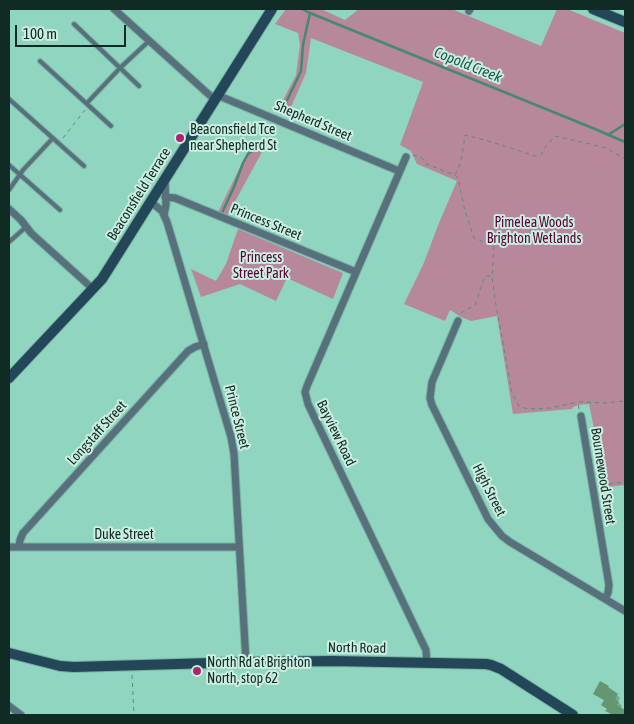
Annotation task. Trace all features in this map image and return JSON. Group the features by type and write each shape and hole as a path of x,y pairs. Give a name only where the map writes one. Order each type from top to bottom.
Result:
{"street":[{"name":"Shepherd Street","path":"114,9 216,98 399,171"},
{"name":"Beaconsfield Terrace","path":"9,378 110,268 272,9"},
{"path":"593,9 625,22"},
{"name":"Bayview Road","path":"406,157 305,392 306,399 426,650 427,663"},
{"name":"Prince Street","path":"164,215 165,180"},
{"name":"Princess Street","path":"166,197 175,198 356,272"},
{"name":"Prince Street","path":"151,202 164,215 228,423 233,446 246,662"},
{"path":"9,210 21,220 31,233 93,288"},
{"name":"High Street","path":"458,321 432,382 430,398 488,519 502,536 510,542 625,611"},
{"name":"Longstaff Street","path":"19,547 23,533 188,351 204,344"},
{"name":"Bournewood Street","path":"581,416 609,585 608,594 605,599"},
{"name":"Duke Street","path":"9,547 239,547"},
{"name":"North Road","path":"9,653 60,666 74,667 332,661 491,664 573,715"},
{"path":"9,706 21,715"}],"lane":[{"path":"74,24 139,86"},
{"path":"88,104 121,67 149,40"},
{"path":"40,61 111,126"},
{"path":"9,99 84,166"},
{"path":"9,190 53,138"},
{"path":"9,165 60,210"},
{"path":"9,242 26,227"}],"path":[{"path":"59,143 88,104"},
{"path":"455,175 462,158 465,135 535,156 541,154 546,144 556,136 606,148 625,159"},
{"path":"406,157 410,155 422,158 426,164 455,175 458,178 465,211 474,238 494,246 492,276 496,305 512,392 520,406 528,409 551,408 578,402 604,403 625,401"},
{"path":"458,321 461,313 475,305 485,276 492,276"},
{"path":"578,402 581,416"},
{"path":"592,486 625,482"},
{"path":"132,675 134,715"}],"green space":[{"name":"Pimelea Woods Brighton Wetlands","path":"286,9 321,9 345,20 359,9 455,9 541,46 557,9 567,9 625,33 625,485 606,487 589,404 578,405 572,409 513,414 497,316 471,321 450,310 445,321 404,304 423,265 457,181 417,164 411,151 400,145 423,82 311,38 306,73 288,114 278,110 296,75 300,45 298,33 275,24"},
{"path":"251,145 263,150 226,218 217,214"},
{"name":"Princess Street Park","path":"238,229 343,273 333,299 287,278 276,301 240,284 201,297 191,269 216,281 226,264"}],"building":[{"path":"600,681 618,694 615,699 619,702 617,705 625,710 625,715 613,715 605,711 607,709 601,705 604,700 593,694"}],"waterway":[{"name":"Copold Creek","path":"302,9 625,142"},
{"path":"281,113 301,71 303,45 310,13"},
{"path":"608,135 625,124"},
{"path":"221,215 243,163 248,154 257,148"}],"place":[{"name":"Beaconsfield Tce near Shepherd St","path":"180,138"},
{"name":"North Rd at Brighton North, stop 62","path":"197,671"}]}
